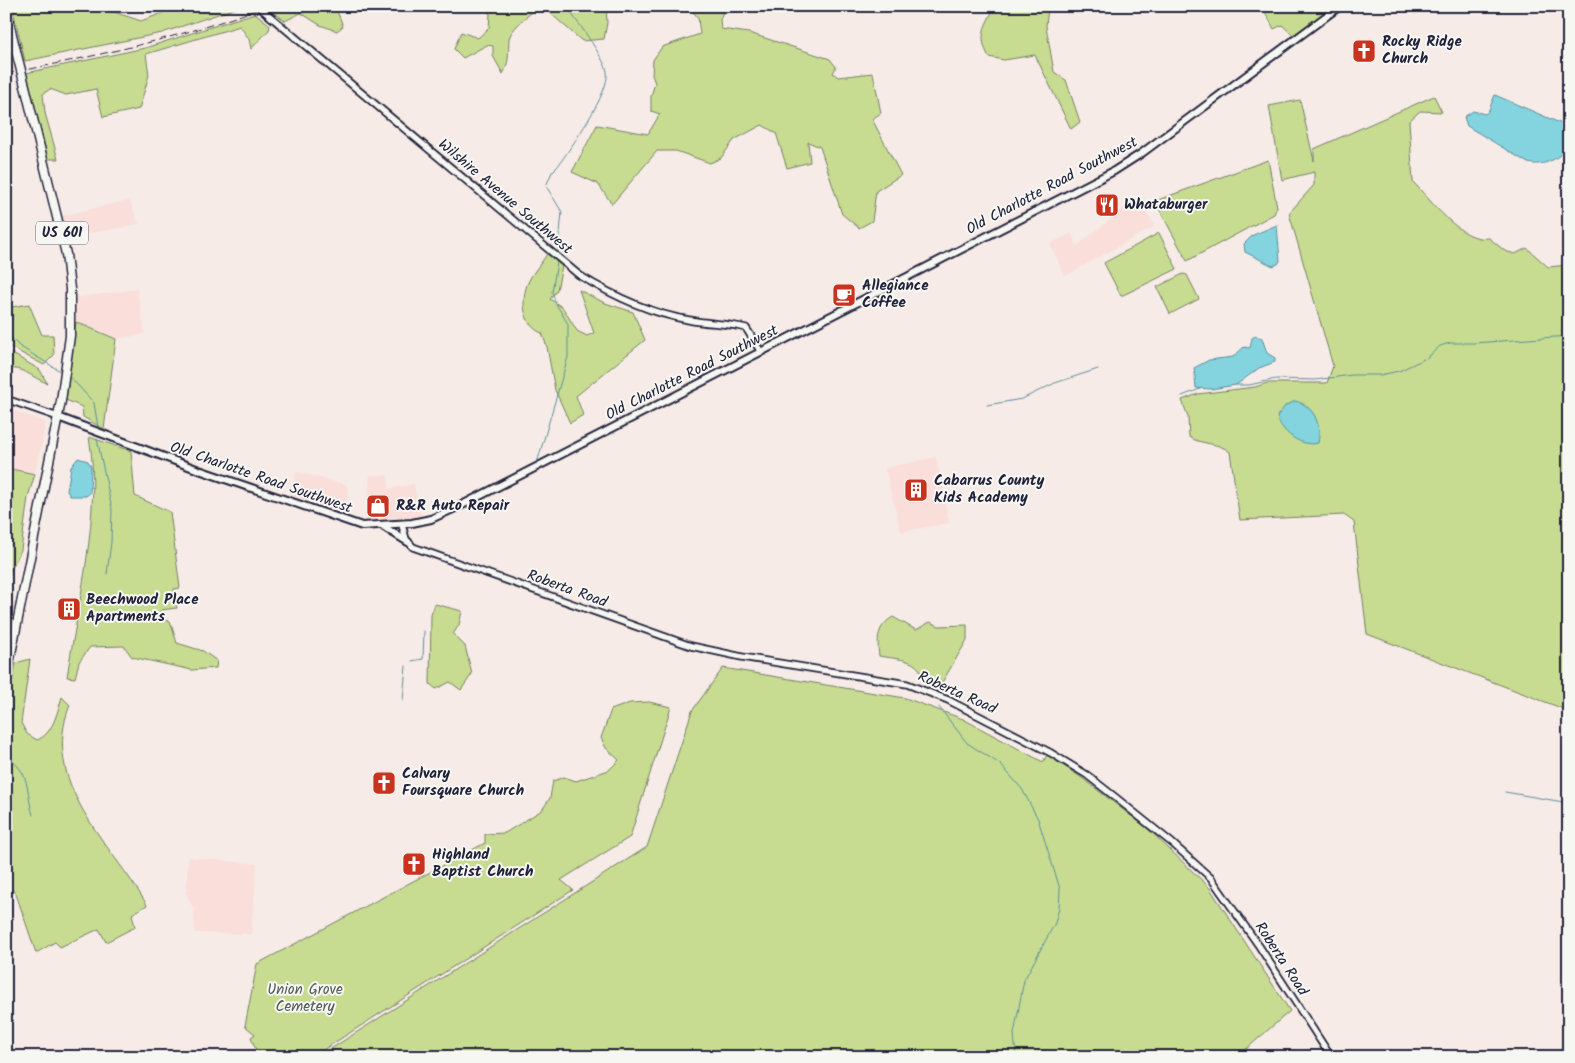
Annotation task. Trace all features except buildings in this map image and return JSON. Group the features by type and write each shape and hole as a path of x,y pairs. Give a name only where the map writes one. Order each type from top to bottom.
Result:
{"highway":[{"name":"US 601","path":"6,10 63,236 70,290 69,350 58,417 6,680"}],"main road":[{"name":"Old Charlotte Road Southwest","path":"58,417 313,511 362,526 402,525 431,519 462,505 1120,167 1340,6"},
{"path":"380,526 397,533 408,542"}],"street":[{"name":"Wilshire Avenue Southwest","path":"258,6 579,274 602,289 649,310 688,320 746,328 761,352"},
{"name":"Old Charlotte Road Southwest","path":"6,399 58,417"},
{"path":"402,525 408,542"},
{"name":"Roberta Road","path":"408,542 413,547 691,646 742,657 907,684 948,700 1051,753 1115,797 1172,843 1211,878 1259,946 1331,1057"}],"shaded area":[{"path":"1137,198 1155,226 1065,276 1050,244 1071,233 1077,246"},
{"path":"129,200 139,224 66,238 62,216"},
{"path":"137,289 145,334 116,339 76,322 75,298"},
{"path":"6,408 46,422 35,474 6,468"},
{"path":"936,457 949,523 901,532 885,468"},
{"path":"296,472 347,485 348,519 293,499"},
{"path":"370,475 388,475 389,489 414,484 422,519 402,523 366,524"},
{"path":"188,857 257,864 251,934 195,933 194,909 186,894"}],"green space":[{"path":"12,6 96,6 141,21 182,6 242,6 162,33 25,61"},
{"path":"279,6 335,6 343,26 337,31 320,25 301,13 285,21 271,10"},
{"path":"483,6 542,6 522,20 511,35 509,39 508,61 503,74 493,56 493,46 487,45 463,58 454,49 461,32 478,38 489,28 490,14"},
{"path":"542,6 606,6 607,23 604,39 582,41"},
{"path":"693,6 725,6 720,20 721,29 749,33 830,59 836,67 833,73 838,77 873,73 881,113 872,119 901,175 876,191 872,221 859,228 842,214 820,147 808,142 810,162 787,168 776,133 762,125 734,140 721,158 710,163 676,151 657,151 612,204 598,184 572,172 597,125 648,134 660,114 651,111 651,96 655,83 652,75 653,60 662,47 700,34 698,18 691,9"},
{"path":"995,6 1048,6 1046,26 1054,72 1066,80 1080,122 1071,129 1035,55 1004,60 989,57 983,43 983,37"},
{"path":"1262,6 1333,7 1294,36 1282,25 1274,29"},
{"path":"255,13 270,25 269,30 251,49 249,39 240,26 146,54 149,75 139,109 103,117 96,89 66,95 50,89 43,94 45,113 58,159 48,159 26,73 145,48"},
{"path":"1434,96 1442,112 1420,111 1409,121 1413,182 1447,219 1468,234 1478,238 1489,238 1505,251 1515,254 1527,248 1548,267 1569,265 1569,711 1367,634 1354,522 1344,515 1240,520 1230,452 1221,447 1189,437 1188,417 1182,400 1198,394 1255,387 1267,383 1327,383 1333,366 1289,213 1314,185 1314,172 1282,180 1269,106 1300,100 1314,161 1314,149"},
{"path":"1268,160 1277,207 1274,214 1187,261 1155,201"},
{"path":"1159,233 1177,269 1121,296 1104,263"},
{"path":"547,254 562,266 557,290 550,299 563,308 577,331 587,336 594,333 579,290 605,303 633,312 645,340 576,396 583,415 570,423 555,390 547,347 542,333 536,330 527,319 524,305 525,291 529,281"},
{"path":"1183,274 1187,275 1199,299 1170,314 1157,287"},
{"path":"29,304 42,335 53,335 54,355 44,365 6,345 6,308"},
{"path":"76,322 116,339 104,429 83,417 82,407 66,400"},
{"path":"6,350 40,370 47,383 17,369 6,369"},
{"path":"89,437 131,451 135,496 170,512 180,588 174,589 177,608 161,610 163,620 170,621 177,643 203,651 217,661 216,668 192,670 132,657 124,646 90,647 79,662 75,678 67,677 91,525 93,495"},
{"path":"6,468 35,474 28,497 21,550 10,572 9,579 6,579"},
{"path":"435,604 462,611 459,625 453,634 465,646 472,674 461,690 450,682 436,689 430,684 431,615"},
{"path":"893,617 916,630 930,622 939,626 967,625 967,640 940,686 922,676 916,666 905,660 879,656 879,634 884,624"},
{"path":"30,659 21,723 27,734 37,740 51,728 62,697 70,705 63,733 64,760 71,786 83,811 147,905 132,914 135,927 106,942 99,929 60,947 55,942 36,953 16,894 6,883 6,715 16,663"},
{"path":"723,668 905,698 963,719 1043,762 1047,755 1082,778 1148,829 1209,887 1290,1011 1237,1057 318,1057 647,847 692,711"},
{"name":"Union Grove Cemetery","path":"649,702 671,707 630,837 561,880 573,890 312,1057 266,1057 256,1050 251,1037 255,1034 245,1026 257,964 485,843 485,834 505,833 542,810 550,798 553,781 564,777 576,781 609,770 619,760 606,748 601,738 611,710 630,703"}],"water":[{"path":"1495,95 1569,127 1568,147 1560,155 1545,163 1528,163 1467,126 1464,117 1473,111 1485,114 1488,112"},
{"path":"1277,225 1280,261 1278,264 1273,266 1245,252 1244,244 1253,235"},
{"path":"1255,336 1262,338 1267,353 1275,358 1275,362 1259,368 1236,385 1211,389 1196,388 1194,368 1209,360 1233,357 1244,347 1250,348 1252,338"},
{"path":"1295,401 1302,403 1312,411 1319,429 1318,443 1311,444 1298,441 1279,422 1277,416 1285,406"},
{"path":"78,458 88,461 91,467 90,493 86,496 70,496 67,491 71,467"}],"waterway":[{"path":"558,254 562,212 546,186 552,172 558,166 588,120 603,92 607,80 605,65 582,28 565,6"},
{"path":"537,463 568,357 568,324 556,304 552,292 557,262"},
{"path":"6,332 19,346 60,371"},
{"path":"1427,358 1440,346 1450,343 1569,336"},
{"path":"1236,385 1249,385 1276,379 1315,380 1352,375 1380,375 1399,371 1424,359"},
{"path":"987,405 1022,399 1055,383 1098,369"},
{"path":"71,378 94,403 98,427"},
{"path":"1182,396 1200,389"},
{"path":"97,439 112,509 111,542 107,574"},
{"path":"518,472 525,469"},
{"path":"412,661 423,659 424,631"},
{"path":"403,700 406,666"},
{"path":"939,707 967,743 1000,764 1022,789 1038,819 1060,889 1059,908 1055,923 1024,980 1014,1034 1016,1057"},
{"path":"6,757 24,775 33,815"},
{"path":"1505,792 1569,803"}],"railway":[{"path":"6,74 170,37 266,6"}],"place":[{"name":"Rocky Ridge Church","path":"1364,51"},
{"name":"Whataburger","path":"1107,205"},
{"name":"Allegiance Coffee","path":"844,295"},
{"name":"Cabarrus County Kids Academy","path":"916,490"},
{"name":"R&R Auto Repair","path":"378,506"},
{"name":"Beechwood Place Apartments","path":"69,609"},
{"name":"Calvary Foursquare Church","path":"384,783"},
{"name":"Highland Baptist Church","path":"414,864"}]}
